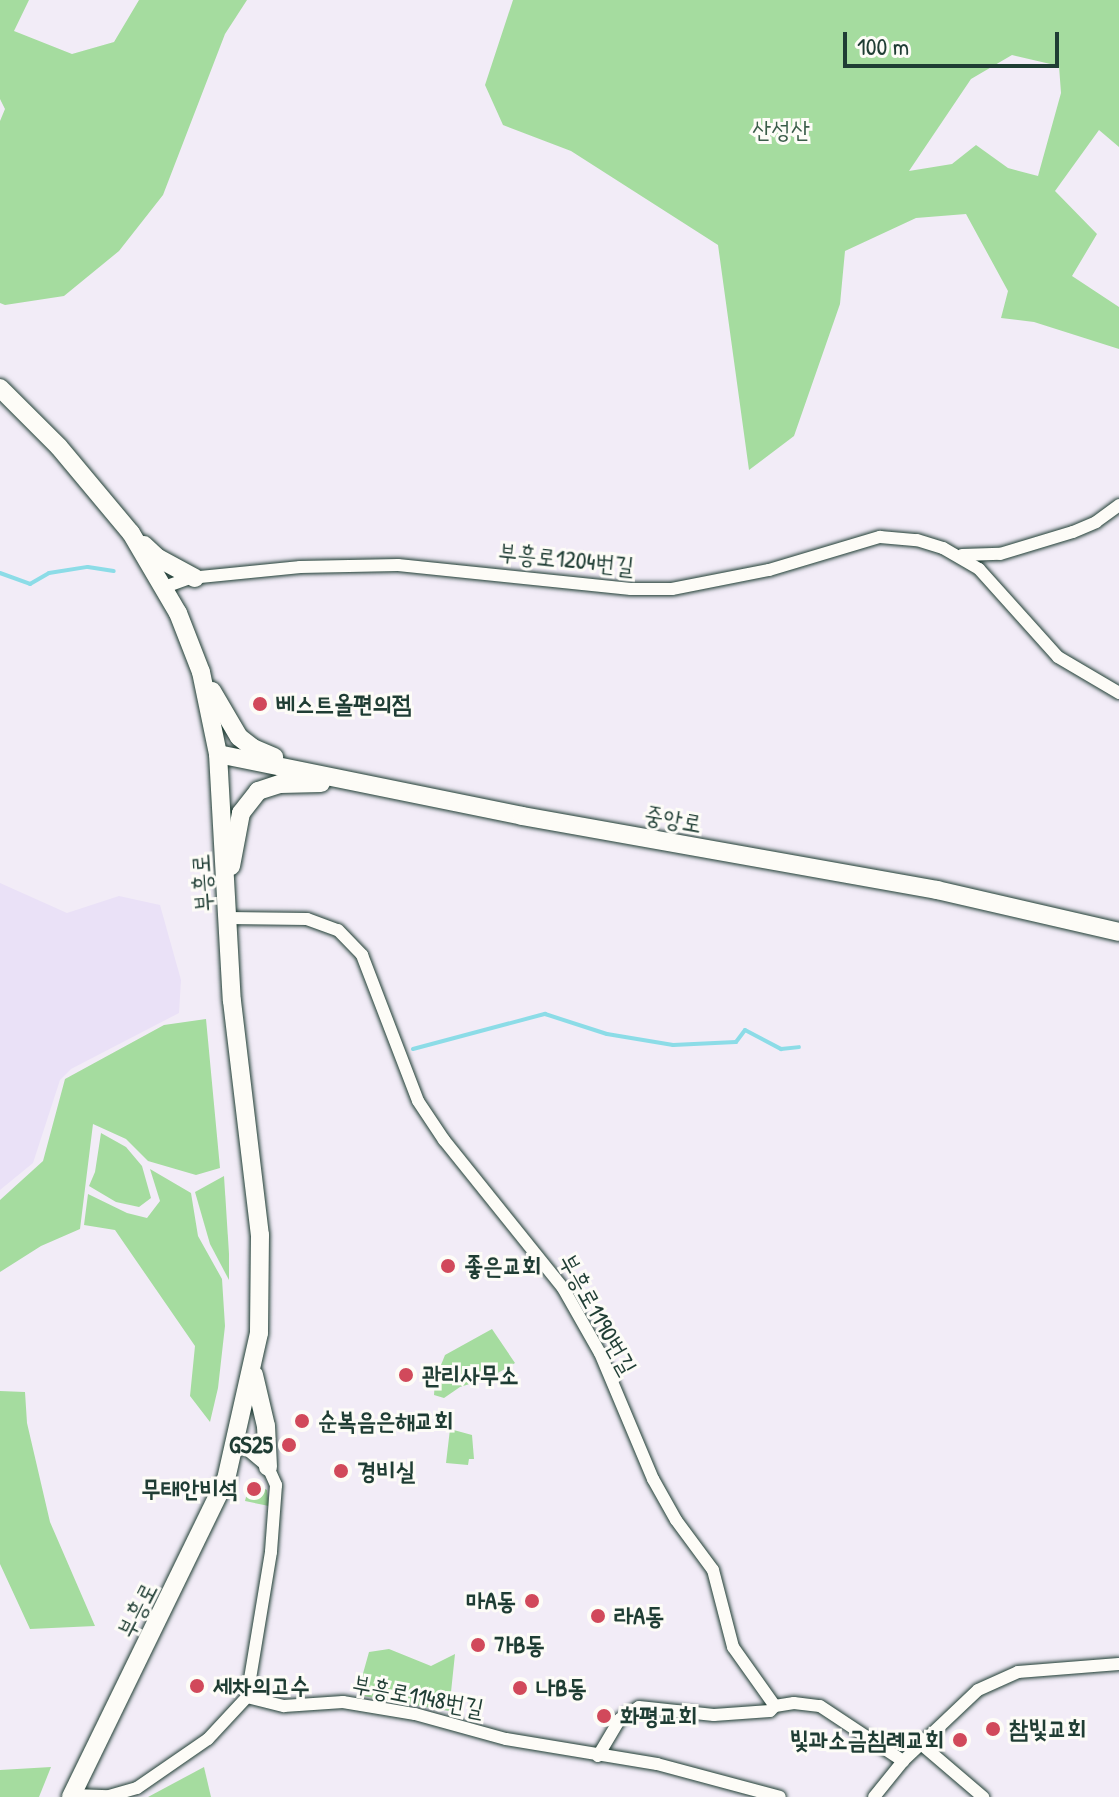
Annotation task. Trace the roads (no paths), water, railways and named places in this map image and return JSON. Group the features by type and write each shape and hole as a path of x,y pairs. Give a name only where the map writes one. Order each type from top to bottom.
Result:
{"main road":[{"name":"부흥로","path":"0,388 59,447 131,533 178,613 201,672 218,754 232,1001 260,1235 259,1333 226,1479 71,1796"},
{"path":"131,533 158,558 195,578"},
{"path":"201,672 239,737 259,751 322,774"},
{"name":"중앙로","path":"218,754 395,790 937,890 1119,932"},
{"path":"226,892 241,813 258,791 280,784 307,782 395,790"},
{"path":"252,1368 266,1426 268,1467"}],"street":[{"name":"부흥로1204번길","path":"959,555 1000,554 1073,532 1096,522 1119,505"},
{"name":"부흥로1204번길","path":"162,588 195,578 300,567 398,565 631,589 661,589 707,584 769,570 880,537 917,540 959,555 979,569 1058,657 1119,693"},
{"name":"부흥로1190번길","path":"228,918 307,919 338,930 362,955 418,1101 444,1140 563,1288 600,1353 653,1479 676,1520 713,1570 733,1647 775,1706"},
{"path":"71,1796 109,1796 137,1788 208,1739 247,1697 275,1517 276,1485 268,1467 237,1441"},
{"path":"874,1797 903,1761 978,1690 1018,1672 1119,1664"},
{"name":"부흥로1148번길","path":"247,1697 284,1706 343,1702 598,1756 657,1764 780,1797"},
{"path":"598,1756 620,1719 639,1707 714,1715 770,1711 775,1706 820,1706 903,1761"},
{"path":"921,1744 983,1797"}],"waterway":[{"path":"0,573 30,584 49,573 88,567 114,571"},
{"path":"413,1049 545,1014 607,1034 673,1045 736,1042 745,1030 781,1049 799,1047"}],"place":[{"name":"베스트올편의점","path":"260,704"},
{"name":"좋은교회","path":"448,1266"},
{"name":"관리사무소","path":"406,1375"},
{"name":"순복음은해교회","path":"302,1421"},
{"name":"GS25","path":"289,1445"},
{"name":"경비실","path":"341,1471"},
{"name":"무태안비석","path":"254,1489"},
{"name":"마A동","path":"532,1601"},
{"name":"라A동","path":"598,1616"},
{"name":"가B동","path":"478,1645"},
{"name":"세차의고수","path":"197,1686"},
{"name":"나B동","path":"520,1688"},
{"name":"화평교회","path":"604,1716"},
{"name":"참빛교회","path":"993,1729"},
{"name":"빛과소금침례교회","path":"960,1740"}],"park label":[{"name":"산성산","path":"781,130"}]}
